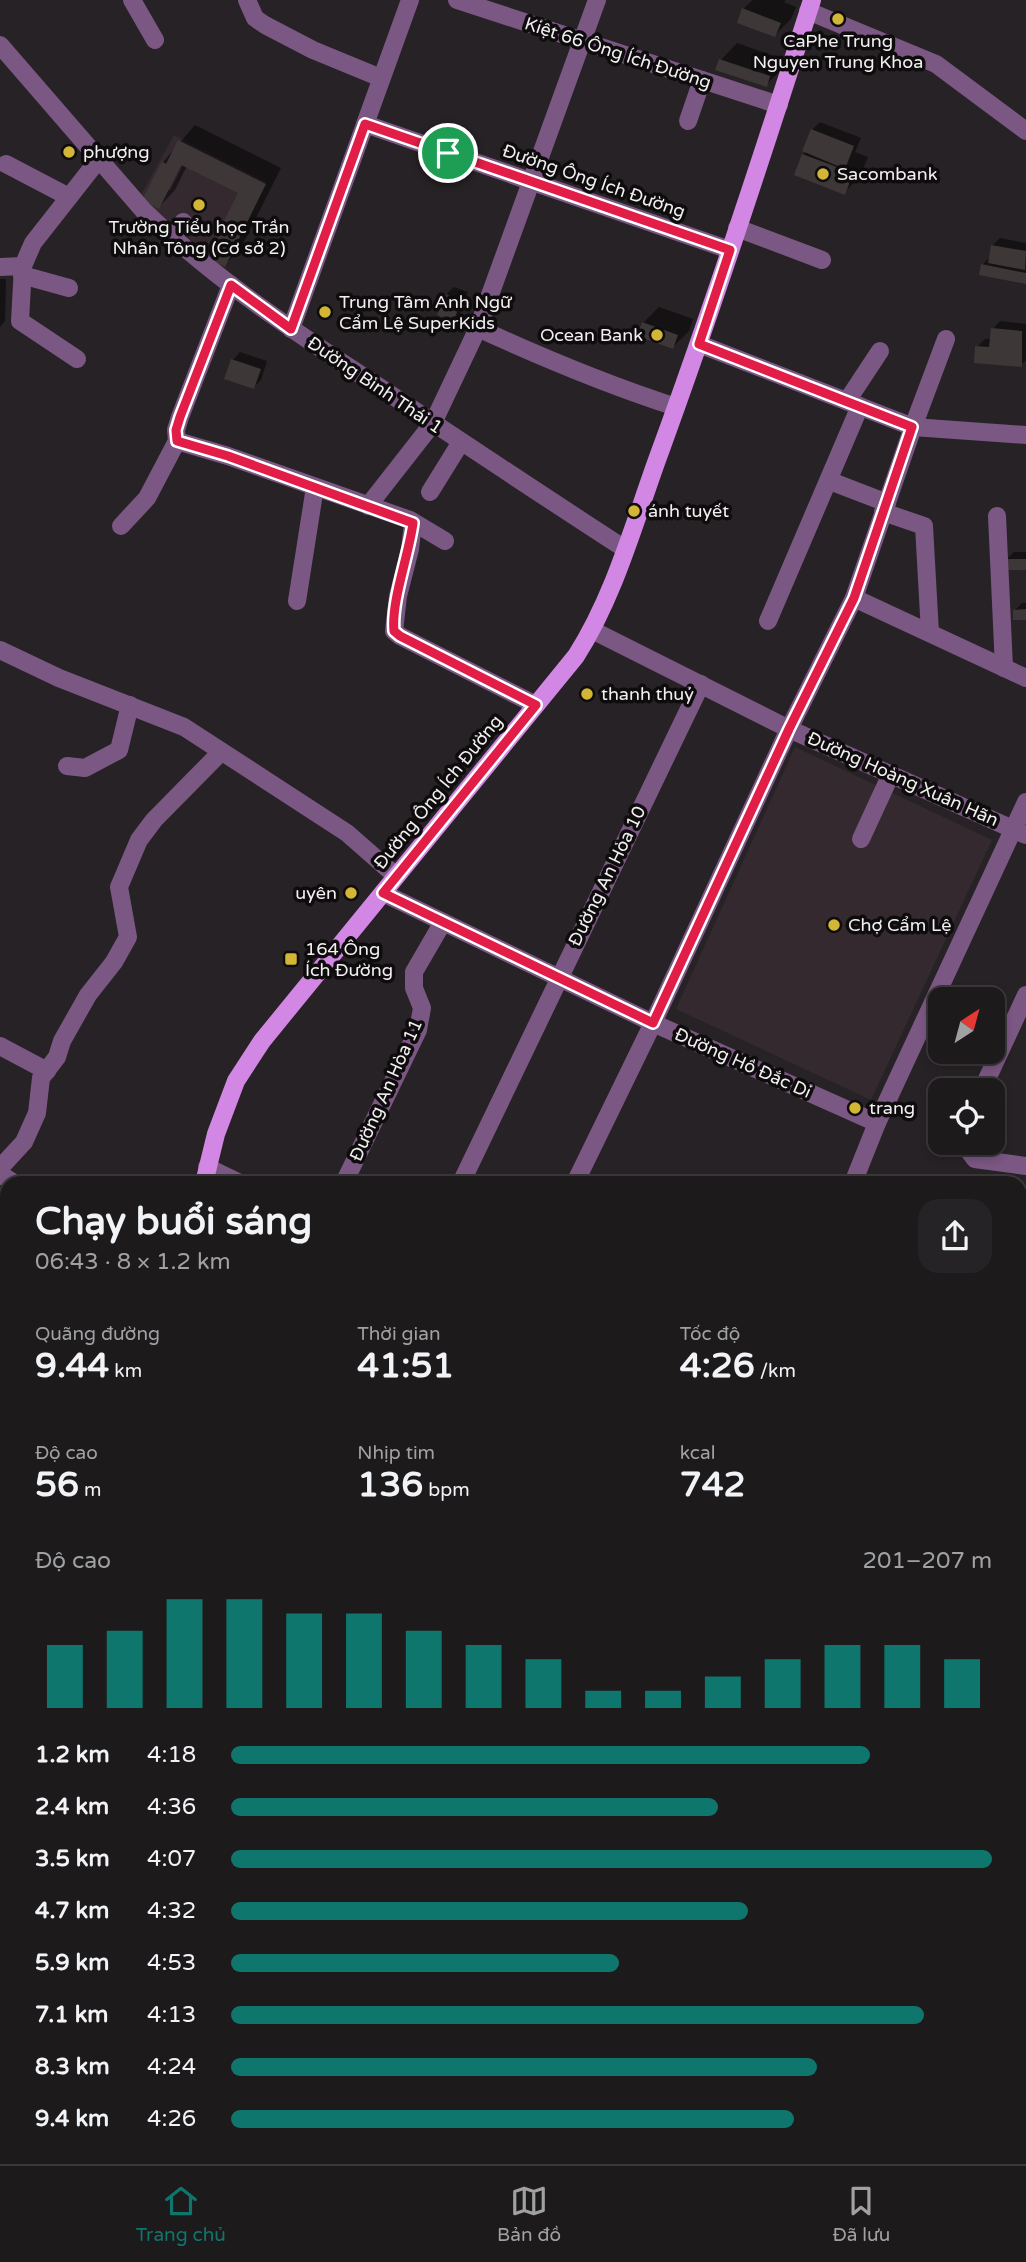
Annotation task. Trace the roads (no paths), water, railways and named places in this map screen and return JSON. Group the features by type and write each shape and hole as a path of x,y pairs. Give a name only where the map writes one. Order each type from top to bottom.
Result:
{"main road":[{"name":"Đường Ông Ích Đường","path":"205,1175 216,1134 236,1081 262,1041 576,656 592,630 608,596 699,344 810,6"}],"street":[{"path":"132,0 155,40"},
{"path":"247,0 255,18 265,25 313,50 381,78"},
{"path":"291,329 410,0"},
{"name":"Kiệt 66 Ông Ích Đường","path":"457,0 779,105"},
{"path":"368,506 433,423 478,328 597,0"},
{"path":"810,6 936,64 1026,131"},
{"name":"Đường Bình Thái 1","path":"0,46 144,210 173,238 231,285 291,329 625,549"},
{"path":"688,121 702,80"},
{"name":"Đường Ông Ích Đường","path":"365,124 730,250"},
{"path":"77,359 20,321 23,270 33,243 99,159"},
{"path":"6,164 69,197"},
{"path":"173,238 183,222"},
{"path":"737,229 822,260"},
{"path":"0,267 23,270 69,288"},
{"path":"121,526 147,498 177,441 176,430 180,417 231,285"},
{"path":"478,328 579,372 676,407"},
{"path":"578,1176 653,1023 789,729 854,598 912,427 946,339"},
{"path":"699,344 912,427 1026,435"},
{"path":"768,621 830,481 853,404 880,351"},
{"path":"177,441 228,456 368,506 413,523 445,541"},
{"path":"430,492 461,442"},
{"path":"830,481 924,526 930,634"},
{"path":"298,601 315,487"},
{"path":"997,516 1004,668"},
{"path":"413,523 410,549 398,596 394,627 397,634 536,705"},
{"path":"854,598 1026,678"},
{"name":"Đường Hoàng Xuân Hãn","path":"592,630 789,729 1020,832"},
{"path":"0,650 59,678 184,727 339,828 396,876"},
{"name":"Đường An Hòa 10","path":"464,1176 701,684"},
{"path":"67,766 85,768 119,751 130,705"},
{"path":"0,1168 24,1142 37,1113 41,1078 57,1057 62,1041 89,995 114,962 128,937 119,887 139,840 154,820 221,752"},
{"path":"861,839 891,774"},
{"path":"856,1176 877,1123 1020,832 1026,802"},
{"name":"Đường Hồ Đắc Di","path":"383,893 653,1023 877,1123"},
{"name":"Đường An Hòa 11","path":"347,1176 418,1030 422,1008 414,989 414,972 443,922"},
{"path":"988,1078 1026,995"},
{"path":"0,1046 47,1071"},
{"path":"972,1155 975,1159 1026,1166"}],"place":[{"name":"CaPhe Trung Nguyen Trung Khoa","path":"838,19"},
{"name":"phượng","path":"69,152"},
{"name":"Sacombank","path":"823,174"},
{"name":"Trường Tiểu học Trần Nhân Tông (Cơ sở 2)","path":"199,205"},
{"name":"Trung Tâm Anh Ngữ Cẩm Lệ SuperKids","path":"325,312"},
{"name":"Ocean Bank","path":"657,335"},
{"name":"ánh tuyết","path":"634,511"},
{"name":"thanh thuý","path":"587,694"},
{"name":"uyên","path":"351,893"},
{"name":"Chợ Cẩm Lệ","path":"834,925"},
{"name":"164 Ông Ích Đường","path":"291,959"},
{"name":"trang","path":"855,1108"}]}
